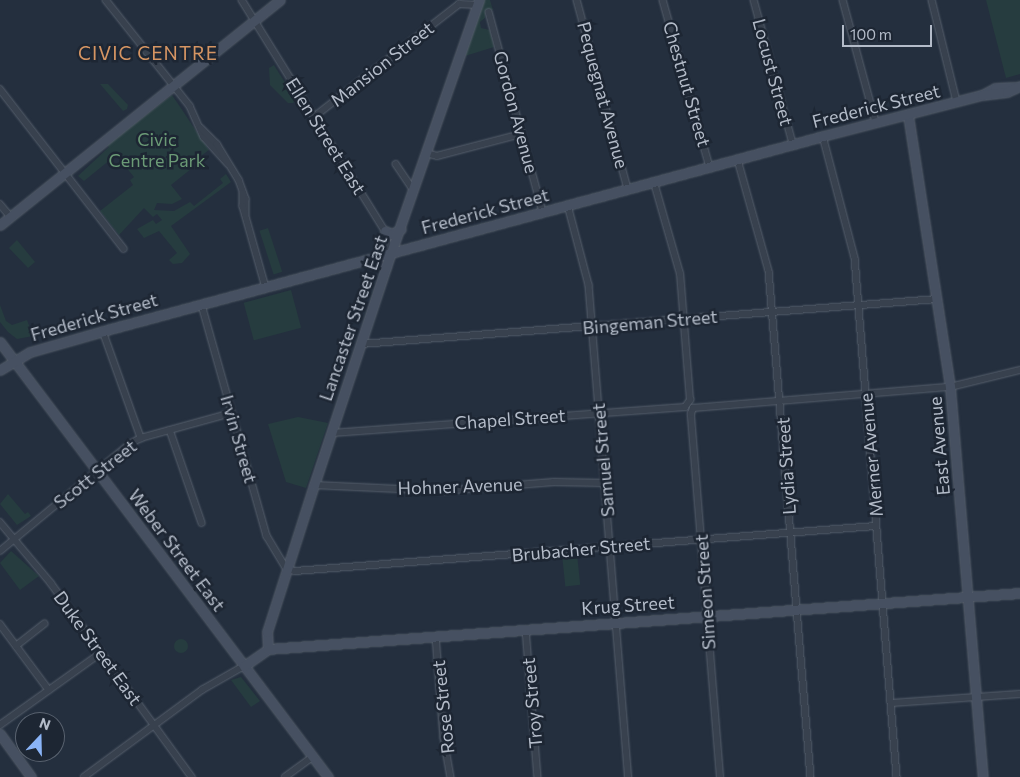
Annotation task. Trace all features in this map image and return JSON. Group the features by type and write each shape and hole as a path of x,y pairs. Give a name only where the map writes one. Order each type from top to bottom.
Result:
{"street":[{"path":"106,0 190,106 201,128 217,144 244,192 246,214 266,288"},
{"name":"Ellen Street East","path":"242,0 385,231 390,254"},
{"path":"0,225 280,0"},
{"name":"Pequegnat Avenue","path":"577,0 628,189"},
{"name":"Chestnut Street","path":"663,0 710,167"},
{"name":"Locust Street","path":"754,0 793,144"},
{"path":"843,0 876,122"},
{"path":"932,0 957,102"},
{"name":"Mansion Street","path":"314,117 459,4 478,3"},
{"name":"Lancaster Street East","path":"268,649 267,632 314,485 390,254 401,229 478,3"},
{"name":"Gordon Avenue","path":"489,12 543,212"},
{"name":"Frederick Street","path":"0,370 14,359 103,331 793,144 957,102 982,95 988,90 1017,86"},
{"path":"0,90 124,249"},
{"name":"East Avenue","path":"908,115 938,299 950,387 982,777"},
{"path":"426,153 437,156 521,134"},
{"name":"Merner Avenue","path":"823,136 854,258 897,777"},
{"name":"Lydia Street","path":"738,160 765,252 773,312 811,777"},
{"path":"396,164 414,190"},
{"name":"Simeon Street","path":"654,182 680,274 720,777"},
{"path":"0,204 10,216"},
{"name":"Samuel Street","path":"568,205 588,279 629,777"},
{"path":"385,231 392,234 401,229"},
{"name":"Bingeman Street","path":"361,344 938,299"},
{"name":"Irvin Street","path":"202,305 267,536 287,569"},
{"path":"103,331 141,438"},
{"name":"Weber Street East","path":"0,342 328,777"},
{"name":"Chapel Street","path":"332,433 950,387 1020,370"},
{"name":"Scott Street","path":"0,551 97,471 141,438 231,412"},
{"path":"170,430 202,523"},
{"name":"Hohner Avenue","path":"314,485 442,491 554,482 605,483"},
{"name":"Duke Street East","path":"0,522 15,538 192,777"},
{"name":"Brubacher Street","path":"287,569 295,571 876,526"},
{"name":"Krug Street","path":"268,649 796,608 1020,593"},
{"path":"0,624 49,690"},
{"path":"16,646 44,624"},
{"name":"Troy Street","path":"526,629 538,777"},
{"name":"Rose Street","path":"436,636 444,738 451,777"},
{"path":"84,777 202,690 244,666 268,649"},
{"path":"0,725 101,653"},
{"path":"891,703 1020,694"},
{"path":"0,734 31,777"},
{"path":"284,777 313,757"}],"green space":[{"path":"483,0 490,0 493,10 485,12 485,18 480,22 481,28 490,30 494,47 465,56"},
{"path":"986,0 1020,0 1020,74 1006,78"},
{"path":"274,65 296,100 293,103 288,103 270,85 269,68"},
{"path":"100,84 108,84 128,105 127,109 123,111"},
{"name":"Civic Centre Park","path":"172,95 209,150 189,165 191,169 171,185 182,199 172,204 157,203 154,210 174,211 190,202 194,206 223,183 220,179 226,174 231,182 171,226 190,254 182,263 173,264 169,260 177,253 159,231 144,238 137,229 153,220 156,224 162,220 157,214 153,217 144,208 119,235 100,211 133,185 130,180 134,177 116,155 84,181 78,176 109,147 107,145"},
{"path":"268,228 282,272 274,275 259,231"},
{"path":"17,240 35,262 28,268 9,248"},
{"path":"291,290 301,328 254,340 244,303"},
{"path":"0,305 6,321 12,325 27,320 33,336 17,339 8,332 0,322"},
{"path":"298,417 328,423 306,488 286,482 268,424"},
{"path":"8,494 25,514 28,512 31,516 17,525 0,504"},
{"path":"11,551 39,576 20,590 0,563"},
{"path":"577,554 580,585 565,586 562,556"},
{"path":"178,639 184,639 188,646 184,653 178,653 174,649 174,643"},
{"path":"241,677 260,701 251,707 231,680"}],"district":[{"name":"CIVIC CENTRE","path":"148,53"}]}
